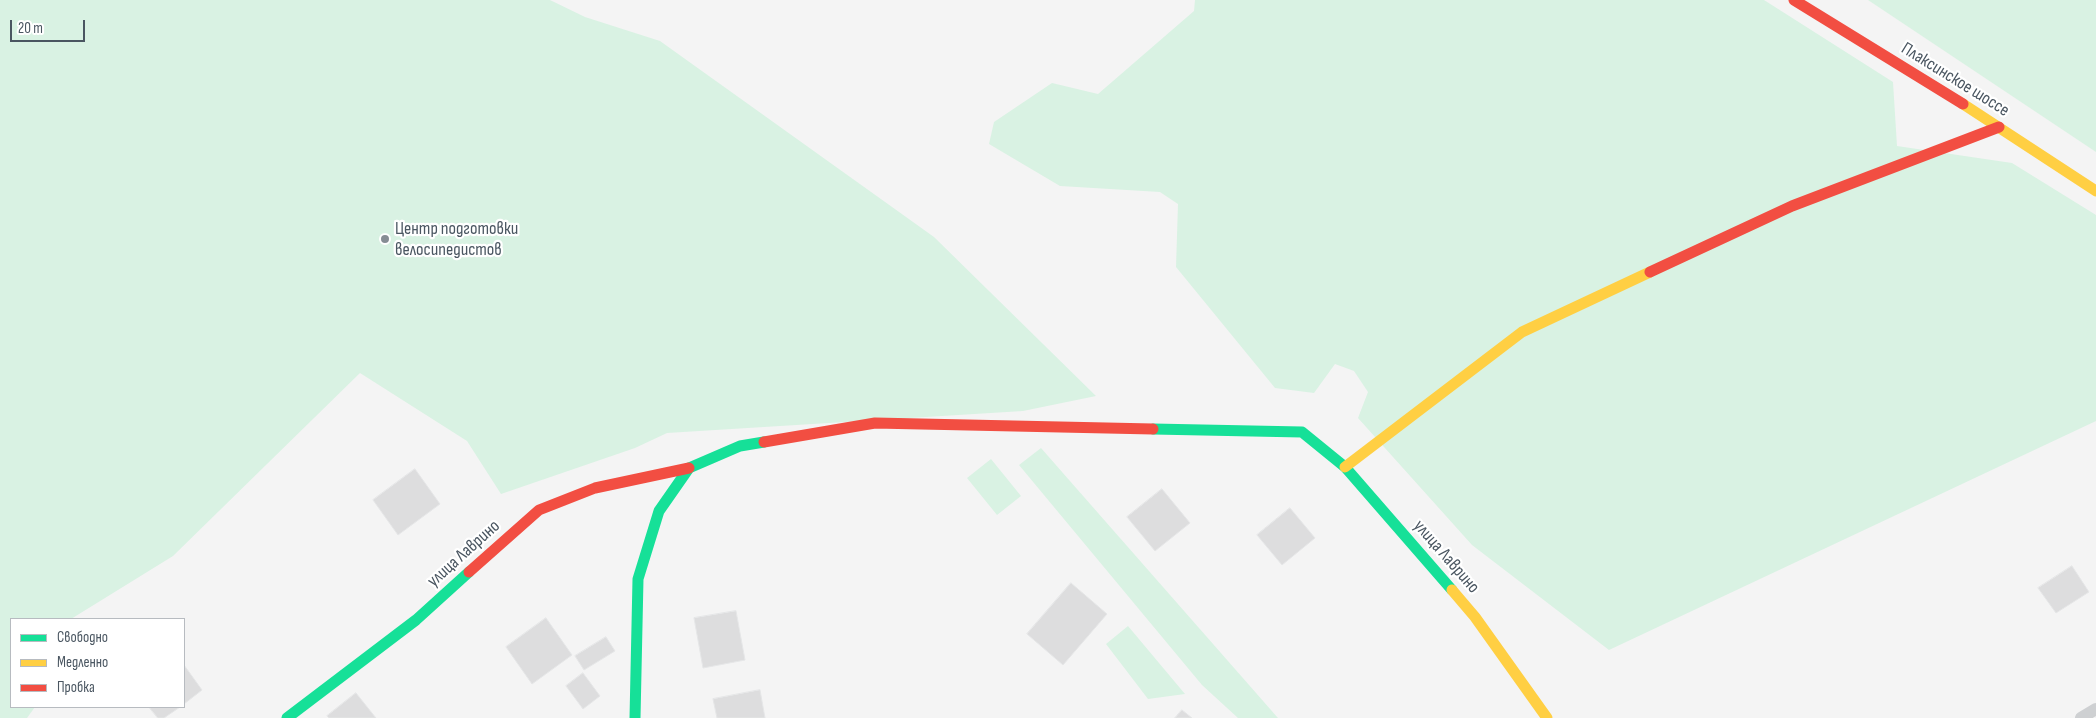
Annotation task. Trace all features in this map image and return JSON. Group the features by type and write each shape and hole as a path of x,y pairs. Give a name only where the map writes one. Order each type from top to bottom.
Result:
{"street":[{"name":"Плаксинское шоссе","path":"1794,0 1999,127 2096,191"},
{"path":"1345,467 1522,332 1792,206 1999,127"},
{"name":"улица Лаврино","path":"287,718 416,620 539,510 595,488 689,468 740,446 875,423 1302,432 1345,467 1475,617 1547,718"},
{"path":"635,718 638,579 659,511 689,468"}],"lane":[{"path":"2080,718 2096,709"}],"green space":[{"name":"Центр подготовки велосипедистов","path":"0,0 550,0 585,17 660,41 934,237 1096,396 1023,411 667,433 635,448 501,494 467,441 360,373 173,556 73,618 10,618 10,708 34,708 27,718 0,718"},
{"path":"1195,0 1764,0 1893,82 1897,146 2012,163 2096,215 2096,421 1609,650 1472,545 1358,418 1368,392 1354,371 1335,364 1314,393 1275,388 1176,267 1178,204 1160,192 1060,186 989,144 994,122 1052,83 1098,94 1194,11"},
{"path":"1868,0 2096,0 2096,152"},
{"path":"1041,448 1278,718 1238,718 1202,685 1019,465"},
{"path":"991,459 1021,496 997,515 967,478"},
{"path":"1128,626 1185,694 1148,699 1106,644"}],"building":[{"path":"415,469 440,504 398,535 373,500"},
{"path":"1162,489 1190,523 1155,551 1127,517"},
{"path":"1290,508 1315,538 1282,565 1257,535"},
{"path":"2072,566 2089,592 2056,613 2038,588"},
{"path":"1071,583 1107,614 1063,665 1027,634"},
{"path":"736,611 745,660 703,668 694,618"},
{"path":"546,618 572,655 532,684 506,647"},
{"path":"606,637 615,651 584,670 575,656"},
{"path":"185,666 202,690 185,703"},
{"path":"583,673 600,696 583,709 566,686"},
{"path":"760,690 765,718 717,718 713,699"},
{"path":"356,693 376,718 329,718 327,716"},
{"path":"150,708 179,708 164,718 158,718"},
{"path":"1182,710 1192,718 1175,718"}],"traffic: fast":[{"path":"1153,429 1302,432 1345,467 1452,590"},
{"path":"635,718 638,579 659,511 689,468 740,446 764,442"},
{"path":"287,718 416,620 469,572"}],"traffic: slow":[{"path":"1963,104 2096,191"},
{"path":"1345,467 1522,332 1650,272"},
{"path":"1452,590 1475,617 1547,718"}],"traffic: jam":[{"path":"1794,0 1963,104"},
{"path":"1650,272 1792,206 1999,127"},
{"path":"764,442 875,423 1153,429"},
{"path":"469,572 539,510 595,488 689,468"}],"place":[{"name":"Центр подготовки велосипедистов","path":"385,239"}]}
